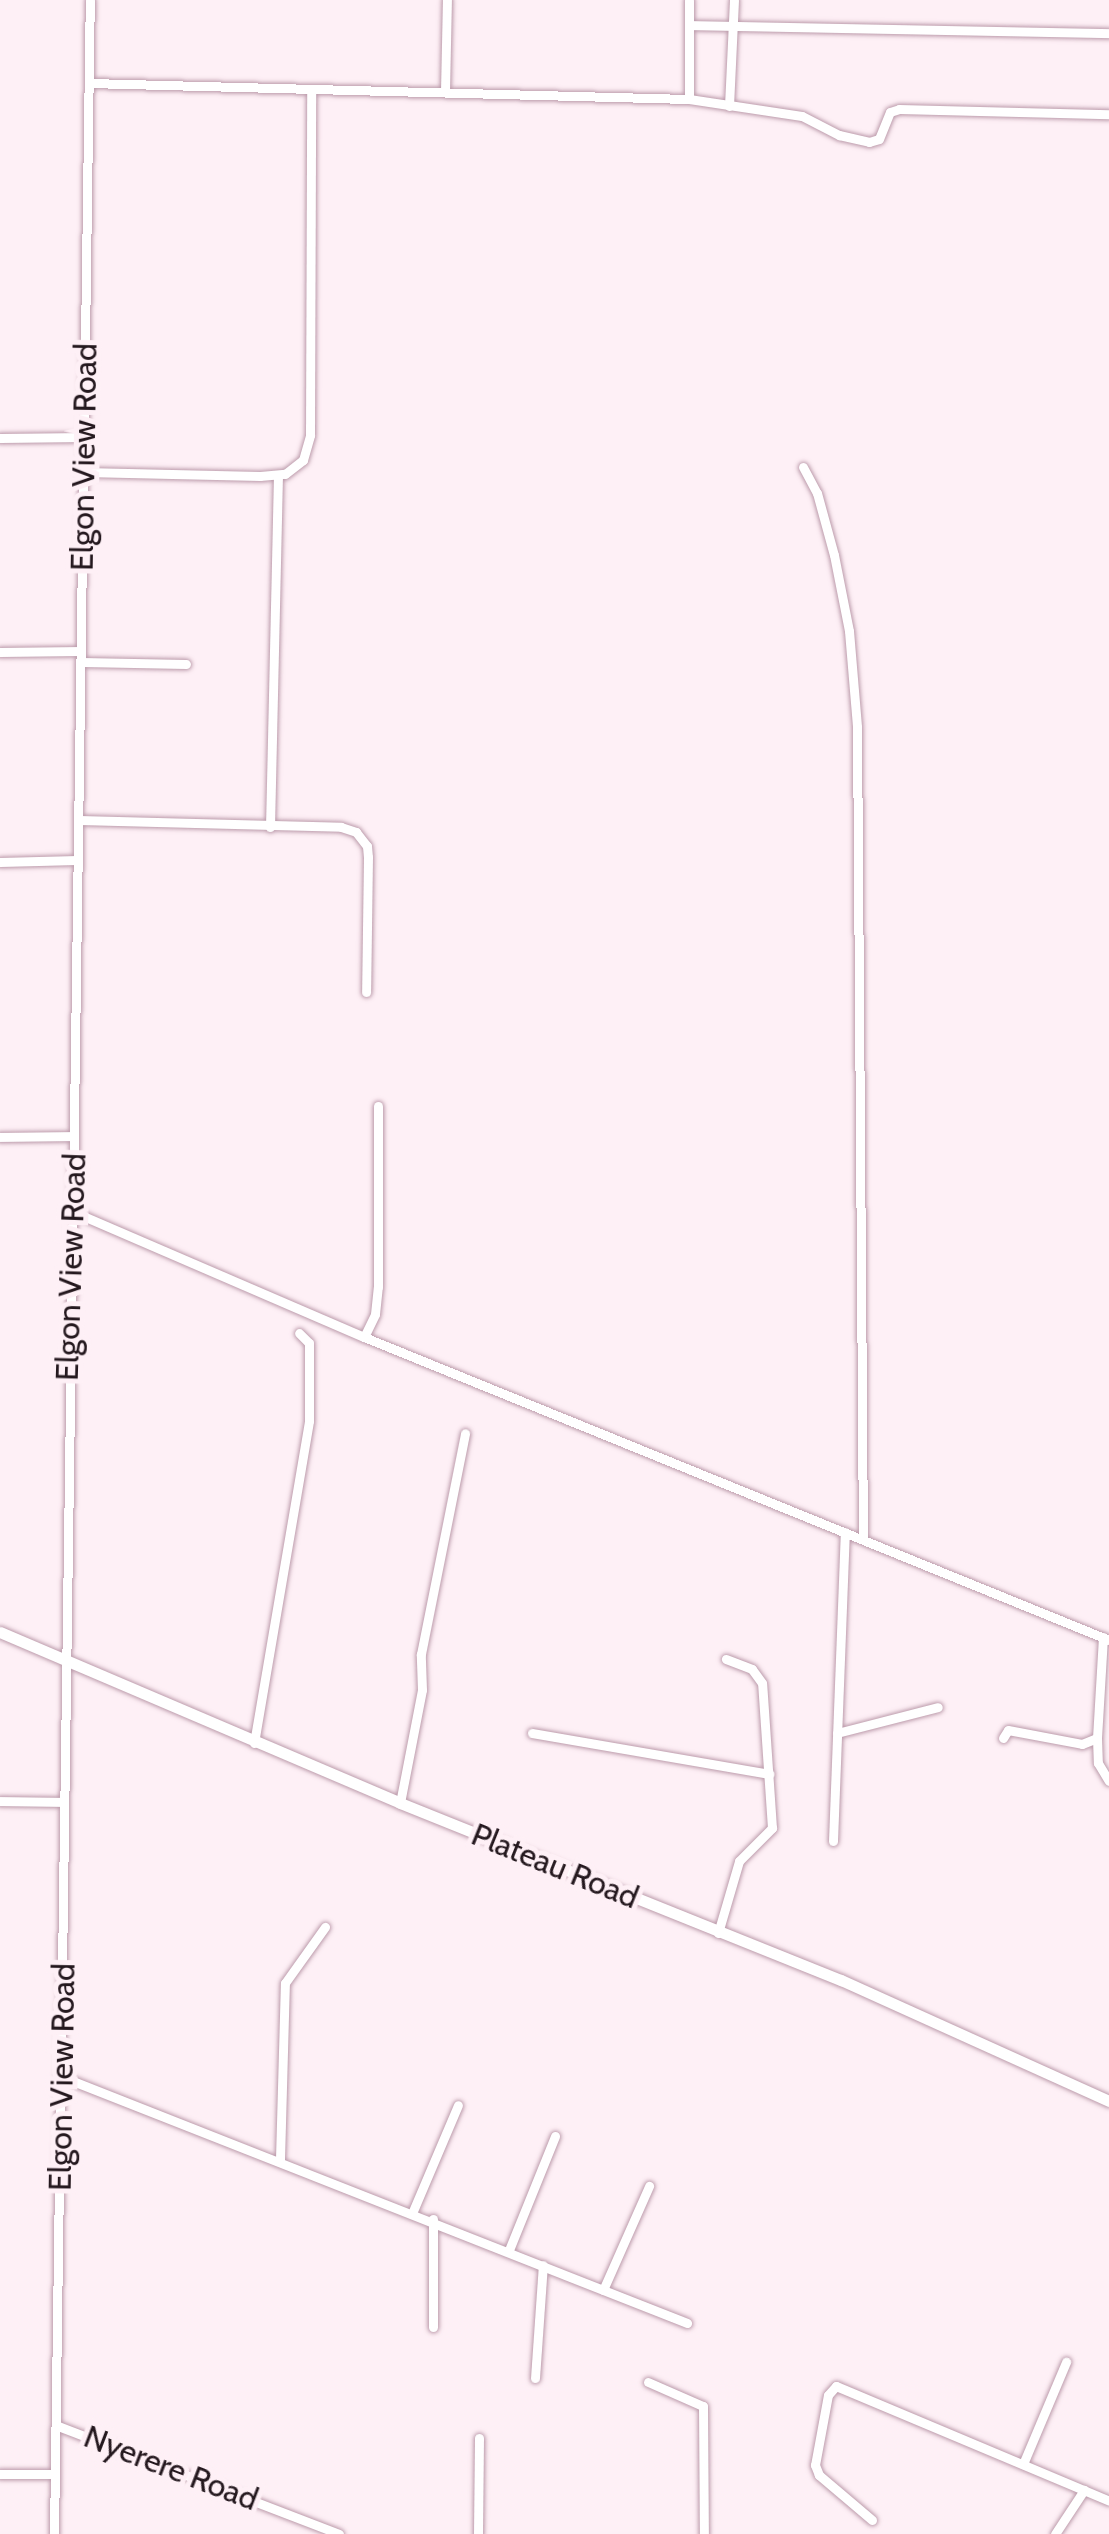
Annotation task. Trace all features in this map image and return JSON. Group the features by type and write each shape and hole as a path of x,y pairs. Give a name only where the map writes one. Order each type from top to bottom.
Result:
{"street":[{"name":"Elgon View Road","path":"54,2534 90,0"},
{"path":"445,92 447,0"},
{"path":"689,0 689,99"},
{"path":"730,106 734,0"},
{"path":"690,25 1109,33"},
{"path":"88,82 689,99 802,116 839,135 868,142 879,139 886,118 899,109 1109,114"},
{"path":"84,472 278,474 296,470 310,435 311,89"},
{"path":"0,438 85,437"},
{"path":"803,467 817,493 850,631 857,727 863,1538"},
{"path":"270,827 278,474"},
{"path":"0,652 186,664"},
{"path":"79,820 341,827 356,832 366,846 366,992"},
{"path":"0,862 77,860"},
{"path":"364,1337 375,1314 378,1287 378,1106"},
{"path":"0,1137 74,1136"},
{"path":"70,1210 364,1337 1106,1638 1096,1738 1098,1764 1109,1781"},
{"path":"254,1743 309,1420 310,1343 299,1333"},
{"path":"400,1804 422,1690 421,1654 465,1433"},
{"path":"833,1841 845,1532"},
{"name":"Plateau Road","path":"0,1632 400,1804 841,1980 1109,2101"},
{"path":"718,1933 738,1861 744,1851 770,1834 762,1683 752,1669 726,1659"},
{"path":"838,1732 938,1707"},
{"path":"1004,1738 1008,1730 1082,1744 1096,1738"},
{"path":"532,1733 769,1774"},
{"path":"0,1801 64,1802"},
{"path":"280,2159 285,1983 326,1927"},
{"path":"60,2076 280,2159 687,2323"},
{"path":"413,2212 458,2104"},
{"path":"508,2250 555,2136"},
{"path":"602,2290 648,2186"},
{"path":"432,2220 433,2327"},
{"path":"536,2378 542,2265"},
{"path":"1023,2464 1066,2362"},
{"path":"648,2382 703,2406 704,2534"},
{"path":"872,2520 819,2474 815,2465 828,2395 836,2386 1109,2501"},
{"name":"Nyerere Road","path":"58,2426 339,2534"},
{"path":"478,2534 479,2438"},
{"path":"0,2474 55,2474"},
{"path":"1054,2534 1084,2490"}]}
